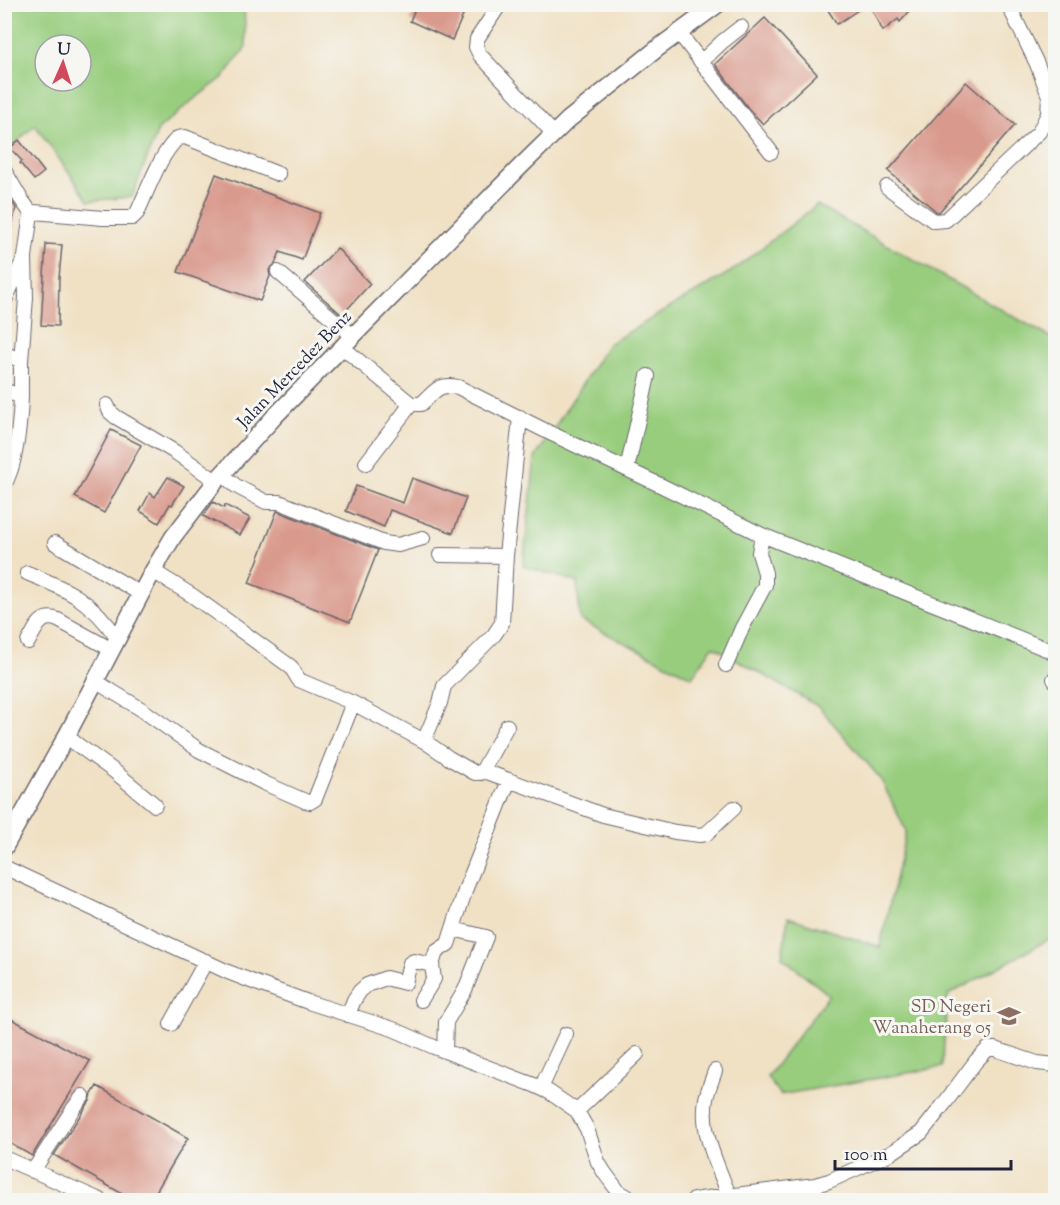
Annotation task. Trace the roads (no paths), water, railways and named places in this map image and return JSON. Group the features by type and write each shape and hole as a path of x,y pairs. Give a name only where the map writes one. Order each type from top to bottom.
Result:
{"main road":[{"name":"Jalan Mercedez Benz","path":"4,848 67,735 153,571 174,537 219,477 275,416 460,226 554,134 658,48 718,4"}],"street":[{"path":"500,4 477,39 480,55 554,134"},
{"path":"887,187 934,221 946,220 1039,132 1048,114 1049,96 1037,64 1008,4"},
{"path":"701,62 741,27"},
{"path":"679,33 771,152"},
{"path":"31,213 132,218 137,213 170,147 178,138 184,137 278,174"},
{"path":"4,170 31,213 25,257 26,298 21,397 16,446 5,485"},
{"path":"4,302 25,257"},
{"path":"278,272 411,404 421,404 438,388 449,385 458,387 762,535 1056,653"},
{"path":"4,353 21,362"},
{"path":"627,469 648,376"},
{"path":"4,390 21,397"},
{"path":"366,464 411,404"},
{"path":"106,405 116,417 266,502 279,502 384,543 398,545 423,538"},
{"path":"424,741 440,703 444,686 488,641 502,623 506,556 520,417"},
{"path":"726,665 742,628 765,585 765,573 759,553 762,535"},
{"path":"55,543 141,594"},
{"path":"440,555 506,556"},
{"path":"153,571 193,596 291,667 299,680 352,703 424,741 475,773 487,772 603,815 690,834 706,834 734,808"},
{"path":"27,573 70,592 88,604 103,618 115,644"},
{"path":"28,642 40,623 45,618 51,617 115,644"},
{"path":"95,681 141,709 199,750 264,783 310,802 315,799 352,703"},
{"path":"480,773 507,726"},
{"path":"67,735 155,806"},
{"path":"421,1000 434,979 432,965 436,952 448,944 466,888 509,780"},
{"path":"4,867 228,972 285,994 393,1029 541,1088 578,1111 604,1172 618,1191 633,1200"},
{"path":"445,1051 446,1022 465,990 486,937 453,929"},
{"path":"171,1024 206,961"},
{"path":"348,1015 354,1000 367,985 386,978 405,983 410,963 414,961 432,965"},
{"path":"541,1088 566,1034"},
{"path":"694,1200 735,1197 815,1185 891,1153 921,1132 976,1060 988,1049 995,1049 1037,1063 1056,1065"},
{"path":"578,1111 637,1054"},
{"path":"715,1071 706,1100 705,1125 709,1144 735,1197"},
{"path":"33,1171 83,1096"},
{"path":"4,1158 100,1200"}],"place":[{"name":"SD Negeri Wanaherang 05","path":"1009,1016"}]}
